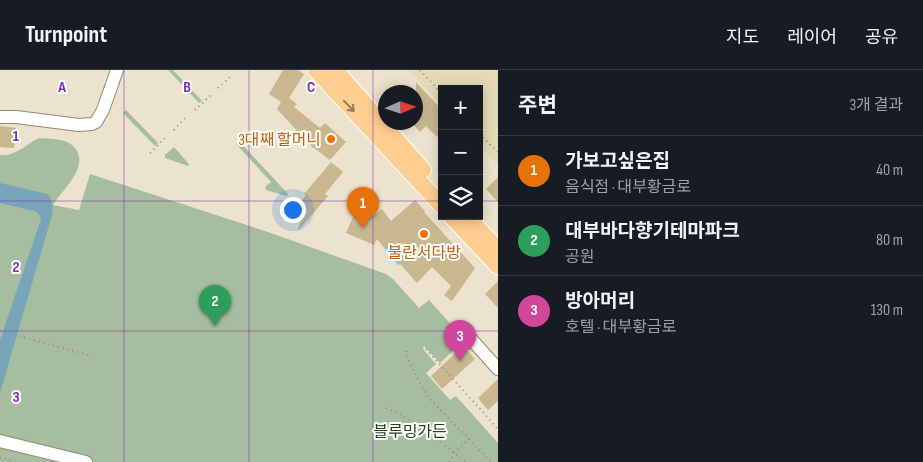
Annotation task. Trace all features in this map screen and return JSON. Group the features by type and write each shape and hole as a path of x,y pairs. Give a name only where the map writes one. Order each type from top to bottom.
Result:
{"main road":[{"path":"316,70 438,202"},
{"path":"335,70 438,186"},
{"path":"456,220 498,266"},
{"path":"471,220 498,250"}],"street":[{"path":"0,117 16,117 79,126 92,124 96,122 103,110 116,70"},
{"path":"463,330 498,369"},
{"path":"0,441 86,462"}],"path":[{"path":"420,70 438,90"},
{"path":"218,88 230,77"},
{"path":"195,110 211,95"},
{"path":"174,130 185,118"},
{"path":"150,153 165,138"},
{"path":"483,138 498,152"},
{"path":"0,331 92,356"},
{"path":"426,350 498,429"},
{"path":"406,351 406,356 427,396 491,462"},
{"path":"386,408 403,415 425,429 466,462"},
{"path":"449,462 454,453 469,439"},
{"path":"0,458 19,462"}],"green space":[{"path":"168,70 173,70 202,101 199,103"},
{"path":"126,110 158,143 155,146 123,113"},
{"name":"블루밍가든","path":"39,138 66,141 74,147 79,158 76,172 53,205 79,210 90,174 268,232 386,274 394,280 419,308 429,300 465,340 440,363 424,346 423,349 436,364 426,373 450,400 456,396 498,443 498,462 0,462 0,155 16,152"},
{"path":"239,141 288,195 266,190 265,187 271,182 236,144"},
{"path":"174,147 189,164 188,166 165,158 165,155"}],"sand":[{"path":"408,70 498,70 498,164 483,149 483,85 438,85 438,102"}],"water":[{"path":"0,183 47,194 51,201 52,215 0,393 0,340 41,219 39,214 34,211 0,203"}],"building":[{"path":"283,70 298,70 304,74 289,98 297,104 294,107 320,128 325,123 346,142 330,160 314,149 277,109 281,102 269,94"},
{"path":"423,90 438,106 438,136 426,126 423,129"},
{"path":"0,126 16,128 14,148 0,147"},
{"path":"331,162 343,172 325,194 328,196 299,230 305,210 298,204"},
{"path":"498,177 498,202 486,189"},
{"path":"415,200 475,268 452,301 444,295 451,286 432,267 417,283 400,264 398,265 377,239 374,245 346,233 356,210 372,217 382,209 391,221"},
{"path":"498,281 498,308 485,294"},
{"path":"463,346 475,359 442,389 431,376"},
{"path":"498,379 498,401 488,410 478,398"}],"place":[{"name":"3대째 할머니","path":"331,139"},
{"name":"가보고싶은집","path":"363,228"},
{"name":"불란서다방","path":"424,234"},
{"name":"대부바다향기테마파크","path":"215,326"},
{"name":"방아머리","path":"460,361"}]}
